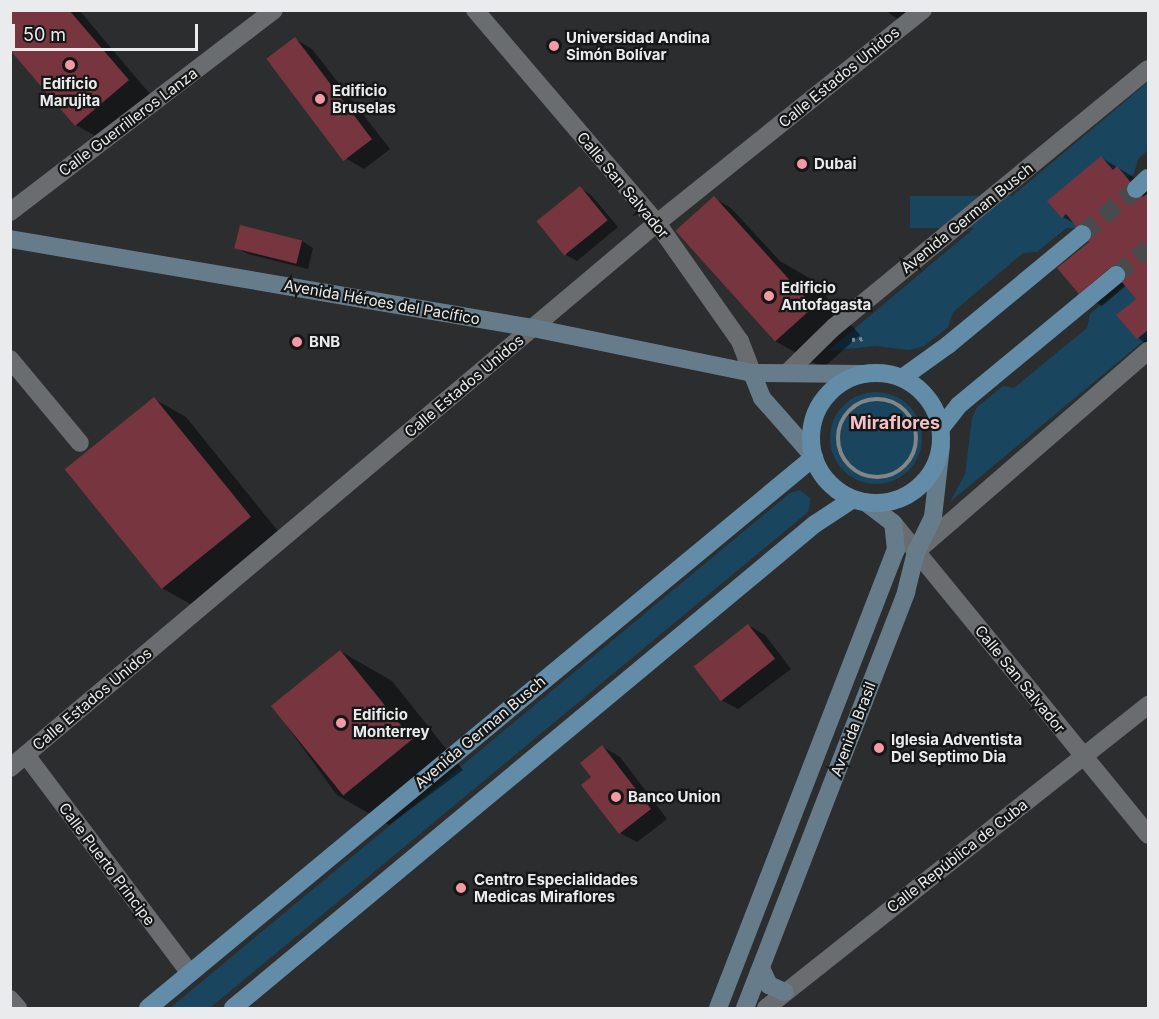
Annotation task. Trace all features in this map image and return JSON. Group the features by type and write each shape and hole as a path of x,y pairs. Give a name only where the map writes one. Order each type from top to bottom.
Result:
{"main road":[{"path":"902,378 948,345 1082,234"},
{"name":"Avenida Héroes del Pacífico","path":"10,239 533,328 752,373 789,371 864,374"},
{"path":"233,1008 815,524 859,500 889,502 915,490 928,478 941,437 966,399 1116,275"},
{"path":"752,373 762,398 814,457 829,482 893,523"},
{"path":"814,457 813,427 821,403 843,382 864,374 902,378 927,398 941,437"},
{"name":"Avenida Brasil","path":"745,1008 906,592 916,552 933,517 941,437"},
{"name":"Avenida German Busch","path":"148,1008 814,457"},
{"name":"Avenida Brasil","path":"718,1008 835,714 897,550 893,523"},
{"path":"835,714 855,723"},
{"path":"788,832 810,840"},
{"path":"749,930 772,939"},
{"path":"761,968 768,985 785,992"}],"street":[{"name":"Calle Guerrilleros Lanza","path":"10,212 274,10"},
{"name":"Calle San Salvador","path":"475,10 657,223 740,341 752,373"},
{"name":"Calle Estados Unidos","path":"10,768 657,223 923,10"},
{"name":"Avenida German Busch","path":"789,371 834,327 1149,69"},
{"path":"916,552 1149,351"},
{"path":"10,358 80,443"},
{"name":"Calle San Salvador","path":"893,523 1149,835"},
{"name":"Calle República de Cuba","path":"766,1008 1149,705"},
{"name":"Calle Puerto Principe","path":"26,755 189,972"},
{"path":"10,999 18,1008"}],"path":[{"path":"869,398 898,404 915,429 909,459 899,470 885,476 869,477 848,466 838,445 838,429 846,413 869,398"},
{"path":"842,409 846,413"}],"shaded area":[{"path":"1148,82 1148,150 1138,159 1134,173 1037,252 1023,253 953,312 948,327 924,346 910,350 875,346 828,351"},
{"path":"910,196 1148,196 1148,228 910,228"},
{"path":"1148,266 1148,337 950,502 965,474 972,418 977,407 1003,386 1014,388 1087,328 1090,314"},
{"path":"876,392 893,396 908,406 918,421 922,438 918,455 908,470 893,480 876,484 859,480 844,470 834,455 830,438 834,421 844,406 859,396"},
{"path":"800,490 811,499 808,512 210,1008 170,1008 790,493"}],"building":[{"name":"Edificio Marujita","path":"14,10 69,10 129,80 75,126 10,50 10,14"},
{"name":"Edificio Bruselas","path":"295,37 372,139 343,161 266,59"},
{"path":"1101,156 1113,170 1117,166 1143,197 1148,193 1148,330 1137,339 1116,315 1136,299 1110,268 1079,294 1057,268 1089,242 1066,214 1062,218 1047,201"},
{"path":"580,186 608,220 564,255 536,221"},
{"path":"714,196 814,307 775,342 675,231"},
{"path":"240,225 302,240 296,264 234,248"},
{"path":"154,397 251,517 162,589 65,469"},
{"path":"748,624 775,659 721,701 694,666"},
{"name":"Edificio Monterrey","path":"340,650 412,739 343,795 271,706"},
{"name":"Banco Union","path":"602,745 651,809 619,834 581,785 591,777 580,763"}],"tunnel":[{"path":"1082,234 1136,189"},
{"path":"1116,275 1148,248"}],"place":[{"name":"Universidad Andina Simón Bolívar","path":"554,46"},
{"name":"Edificio Marujita","path":"70,65"},
{"name":"Edificio Bruselas","path":"320,99"},
{"name":"Dubai","path":"802,164"},
{"name":"Edificio Antofagasta","path":"769,296"},
{"name":"BNB","path":"297,342"},
{"name":"Edificio Monterrey","path":"341,723"},
{"name":"Iglesia Adventista Del Septimo Dia","path":"879,748"},
{"name":"Banco Union","path":"616,797"},
{"name":"Centro Especialidades Medicas Miraflores","path":"461,888"}],"district":[{"name":"Miraflores","path":"895,423"}]}
